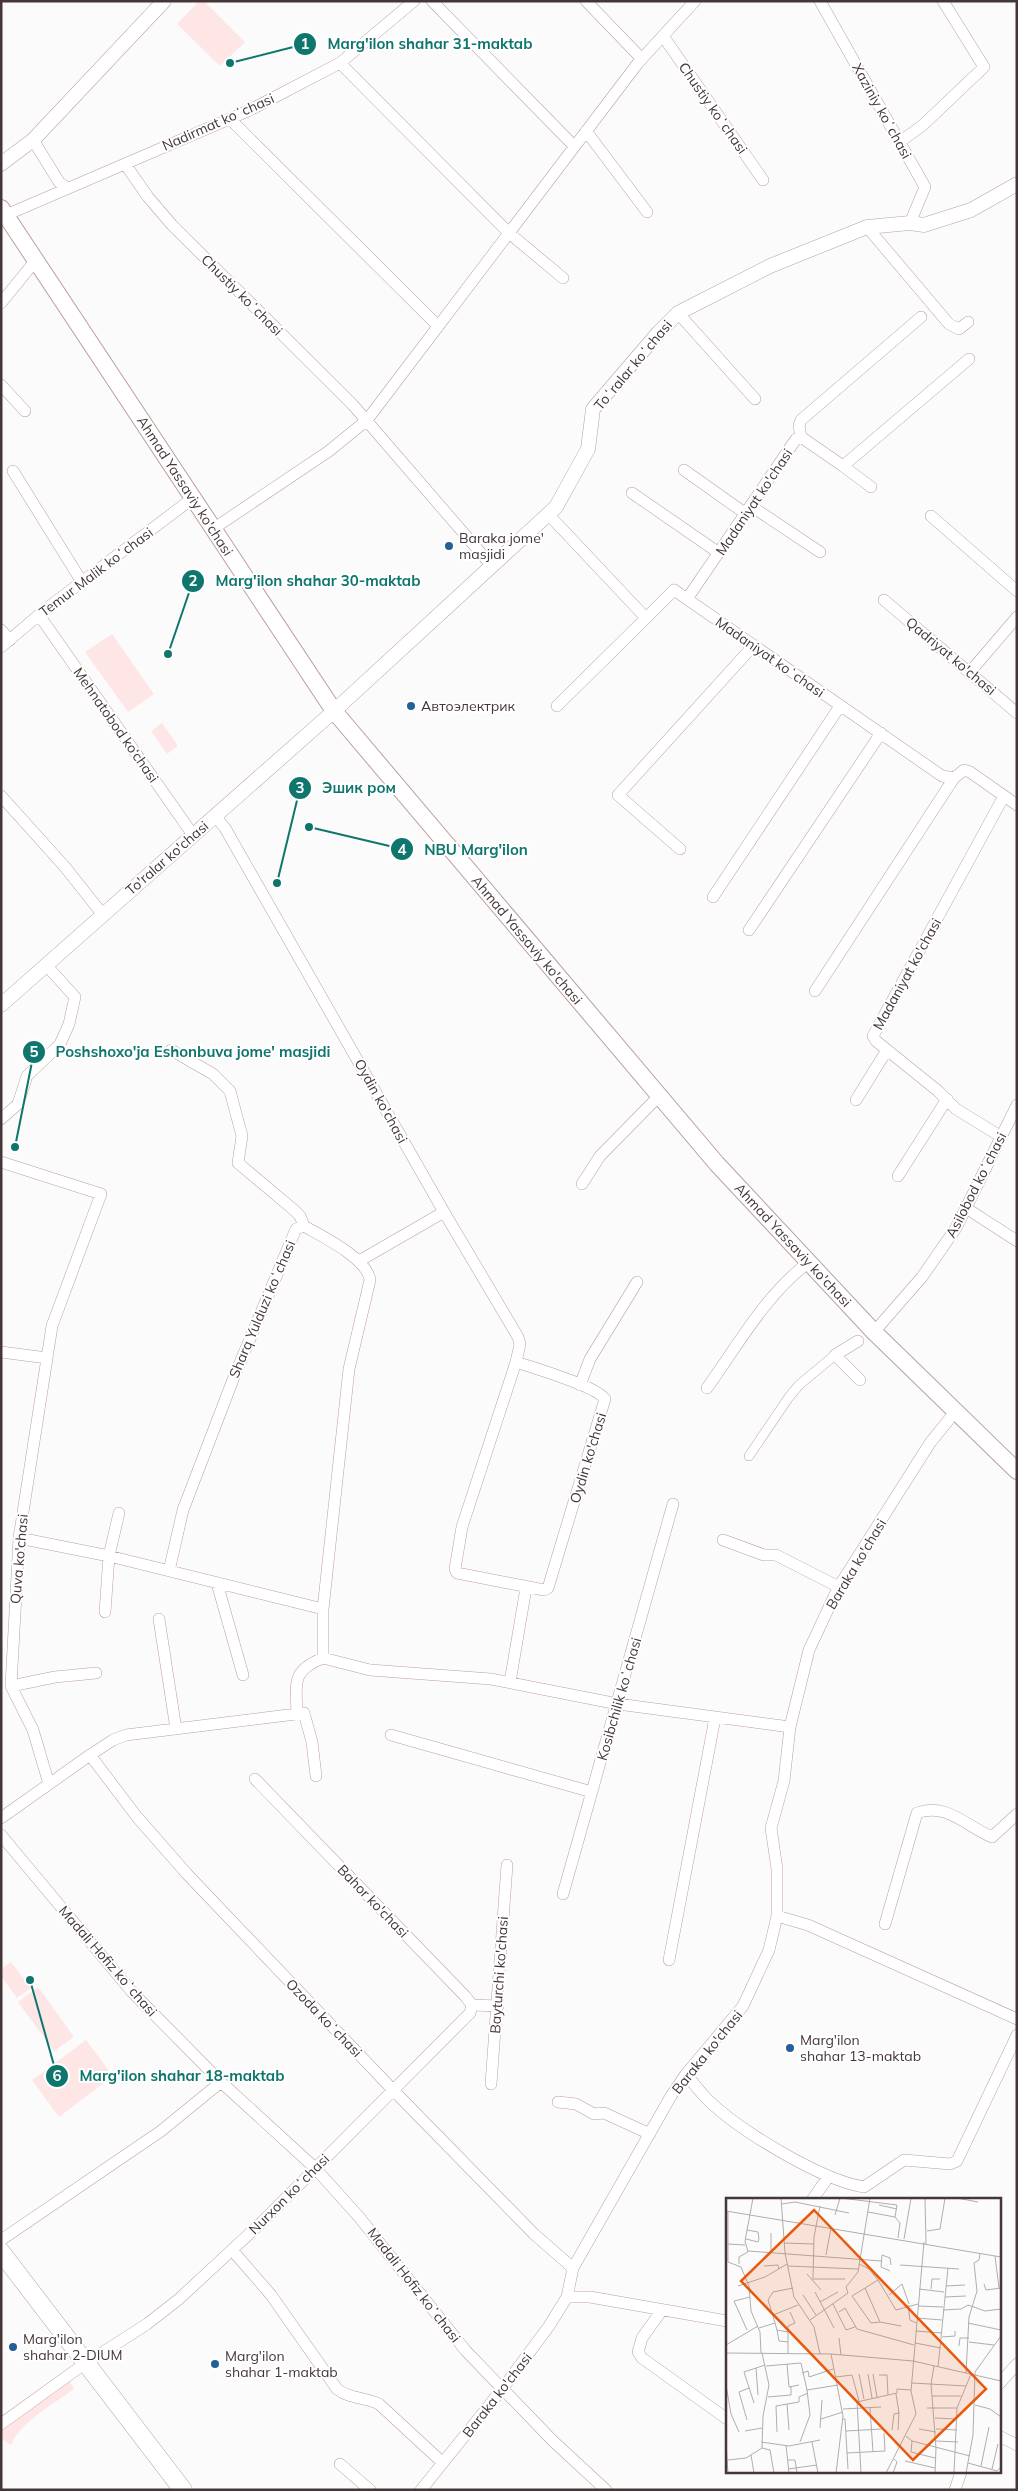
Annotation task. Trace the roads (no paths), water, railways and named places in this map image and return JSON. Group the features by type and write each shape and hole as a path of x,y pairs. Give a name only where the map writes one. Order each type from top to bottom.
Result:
{"main road":[{"name":"Ahmad Yassaviy ko'chasi","path":"4,211 334,711 717,1164 874,1332 1017,1471"},
{"path":"1,2252 84,2364 172,2490"},
{"path":"1,2263 84,2364 183,2490"}],"street":[{"path":"1,164 33,140 164,1"},
{"name":"Nadirmat koʻchasi","path":"4,211 67,188 230,119 340,63 414,1"},
{"path":"432,1 574,146"},
{"path":"586,1 642,58"},
{"path":"213,529 329,451 367,420 642,58 695,1"},
{"name":"Xaziniy koʻchasi","path":"820,1 901,141 925,187 910,222"},
{"path":"901,141 923,125 984,67 943,1"},
{"name":"Chustiy koʻchasi","path":"663,36 763,180"},
{"path":"340,63 509,233 563,278"},
{"path":"230,119 438,326"},
{"path":"586,131 647,212"},
{"path":"33,140 59,182 67,188"},
{"name":"Chustiy koʻchasi","path":"125,164 148,197 172,224 367,420 492,566"},
{"name":"Toʻralar koʻchasi","path":"334,711 556,507 588,449 593,409 678,313 770,266 867,227 910,222 924,225 971,210 1017,184"},
{"path":"867,227 949,324 959,329 968,322"},
{"path":"1,303 36,260"},
{"path":"678,313 755,398"},
{"path":"801,437 799,426 801,420 921,317"},
{"path":"843,466 968,359"},
{"path":"1,385 25,411"},
{"name":"Madaniyat ko'chasi","path":"687,598 796,439 801,437 871,487"},
{"path":"684,470 820,552"},
{"path":"13,472 82,582"},
{"path":"632,493 719,553"},
{"name":"Temur Malik koʻchasi","path":"6,643 39,615 193,498"},
{"path":"548,514 646,618"},
{"path":"931,516 1017,590"},
{"path":"557,706 674,590 687,598"},
{"name":"Madaniyat koʻchasi","path":"687,598 942,776 954,778 964,770 970,772 1017,806"},
{"name":"Qadriyat ko'chasi","path":"884,600 1017,713"},
{"name":"Mehnatobod ko‘chasi","path":"39,615 193,835"},
{"path":"970,672 1017,617"},
{"path":"1,630 6,643"},
{"path":"680,849 618,795 754,645"},
{"path":"713,897 840,706"},
{"name":"To'ralar ko'chasi","path":"3,998 46,965 334,711"},
{"path":"749,930 881,733"},
{"path":"815,991 954,778"},
{"path":"1,796 65,867 103,915"},
{"name":"Madaniyat ko'chasi","path":"1000,1136 956,1110 947,1099 876,1042 873,1036 1004,796"},
{"name":"Oydin ko'chasi","path":"215,816 230,837 444,1212 518,1337 520,1344 516,1362 462,1527 455,1569 457,1573 544,1590 548,1588 605,1404 602,1394 580,1384 516,1362"},
{"path":"1,1119 18,1104 27,1076 60,1044 69,1024 75,997 46,965"},
{"path":"171,1050 213,1074 230,1091 242,1136 238,1163 294,1210 300,1216 304,1226"},
{"path":"856,1100 886,1050"},
{"path":"582,1184 600,1156 659,1096"},
{"path":"898,1176 947,1099"},
{"name":"Asilobod koʻchasi","path":"874,1332 922,1277 956,1228 1017,1105"},
{"name":"Quva ko'chasi","path":"1,1162 101,1194 52,1326 19,1538 11,1686 33,1730 48,1784"},
{"path":"966,1208 1017,1241"},
{"path":"323,1658 323,1609 349,1369 370,1280 369,1272 359,1261 444,1212"},
{"name":"Sharq Yulduzi koʻchasi","path":"169,1571 182,1510 230,1386 296,1229 304,1226 359,1261"},
{"path":"707,1388 759,1314 793,1274 808,1262"},
{"path":"580,1384 590,1360 637,1282"},
{"path":"749,1456 799,1385 835,1355 858,1341"},
{"path":"1,1352 47,1358"},
{"path":"835,1355 860,1380"},
{"name":"Baraka ko'chasi","path":"421,2490 504,2388 549,2326 567,2297 573,2268 686,2074 743,2006 769,1950 778,1916 777,1869 771,1828 784,1781 790,1727 810,1650 839,1587 930,1443 955,1412"},
{"name":"Kosibchilik koʻchasi","path":"563,1894 674,1504"},
{"path":"105,1612 109,1556 119,1513"},
{"path":"19,1538 109,1556 323,1609"},
{"path":"723,1540 764,1555 776,1556 839,1587"},
{"path":"217,1583 243,1675"},
{"path":"510,1682 526,1588"},
{"path":"159,1619 176,1729"},
{"path":"297,1714 296,1679 302,1669 323,1658 370,1670 510,1682 618,1704 790,1727"},
{"path":"11,1686 54,1677 96,1674"},
{"path":"1,1818 113,1740 126,1736 176,1729 297,1714 306,1715 312,1742 316,1776"},
{"path":"669,1960 715,1718"},
{"path":"390,1735 592,1792"},
{"name":"Ozoda koʻchasi","path":"90,1755 137,1818 187,1874 393,2090 534,2234 573,2268"},
{"name":"Bahor ko'chasi","path":"255,1779 465,1996 472,2006"},
{"path":"885,1924 917,1813 929,1808 954,1814 975,1830 992,1837 1017,1814"},
{"name":"Madali Hofiz koʻchasi","path":"1,1835 132,1992 221,2082 316,2168 359,2217 466,2351 600,2488"},
{"name":"Bayturchi ko'chasi","path":"491,2084 507,1865"},
{"path":"778,1916 808,1925 1017,2019"},
{"path":"472,2006 498,2006"},
{"name":"Nurxon koʻchasi","path":"1,2424 179,2299 316,2168 470,2013 472,2006"},
{"path":"686,2074 707,2100 738,2125 830,2176 864,2187 904,2160 950,2164 957,2161 1017,2035"},
{"path":"1,2240 161,2131 221,2082"},
{"path":"558,2102 576,2104 594,2114 604,2113 650,2134"},
{"path":"814,2198 830,2176"},
{"path":"232,2250 271,2295 337,2389 344,2395 370,2400 379,2404 443,2463"},
{"path":"567,2297 590,2297 662,2310 703,2315 726,2321"},
{"path":"662,2310 642,2338 638,2352 642,2358 726,2418"},
{"path":"1000,2383 1017,2364"},
{"path":"1000,2436 1017,2445"},
{"path":"340,2464 370,2490"},
{"path":"955,2490 961,2474"}],"place":[{"name":"Marg'ilon shahar 31-maktab","path":"230,63"},
{"name":"Baraka jome' masjidi","path":"449,546"},
{"name":"Marg'ilon shahar 30-maktab","path":"168,654"},
{"name":"Автоэлектрик","path":"411,706"},
{"name":"NBU Marg'ilon","path":"309,827"},
{"name":"Эшик ром","path":"277,883"},
{"name":"Poshshoxo'ja Eshonbuva jome' masjidi","path":"15,1147"},
{"name":"Marg'ilon shahar 18-maktab","path":"30,1980"},
{"name":"Marg'ilon shahar 13-maktab","path":"790,2048"},
{"name":"Marg'ilon shahar 2-DIUM","path":"13,2347"},
{"name":"Marg'ilon shahar 1-maktab","path":"215,2364"}]}
